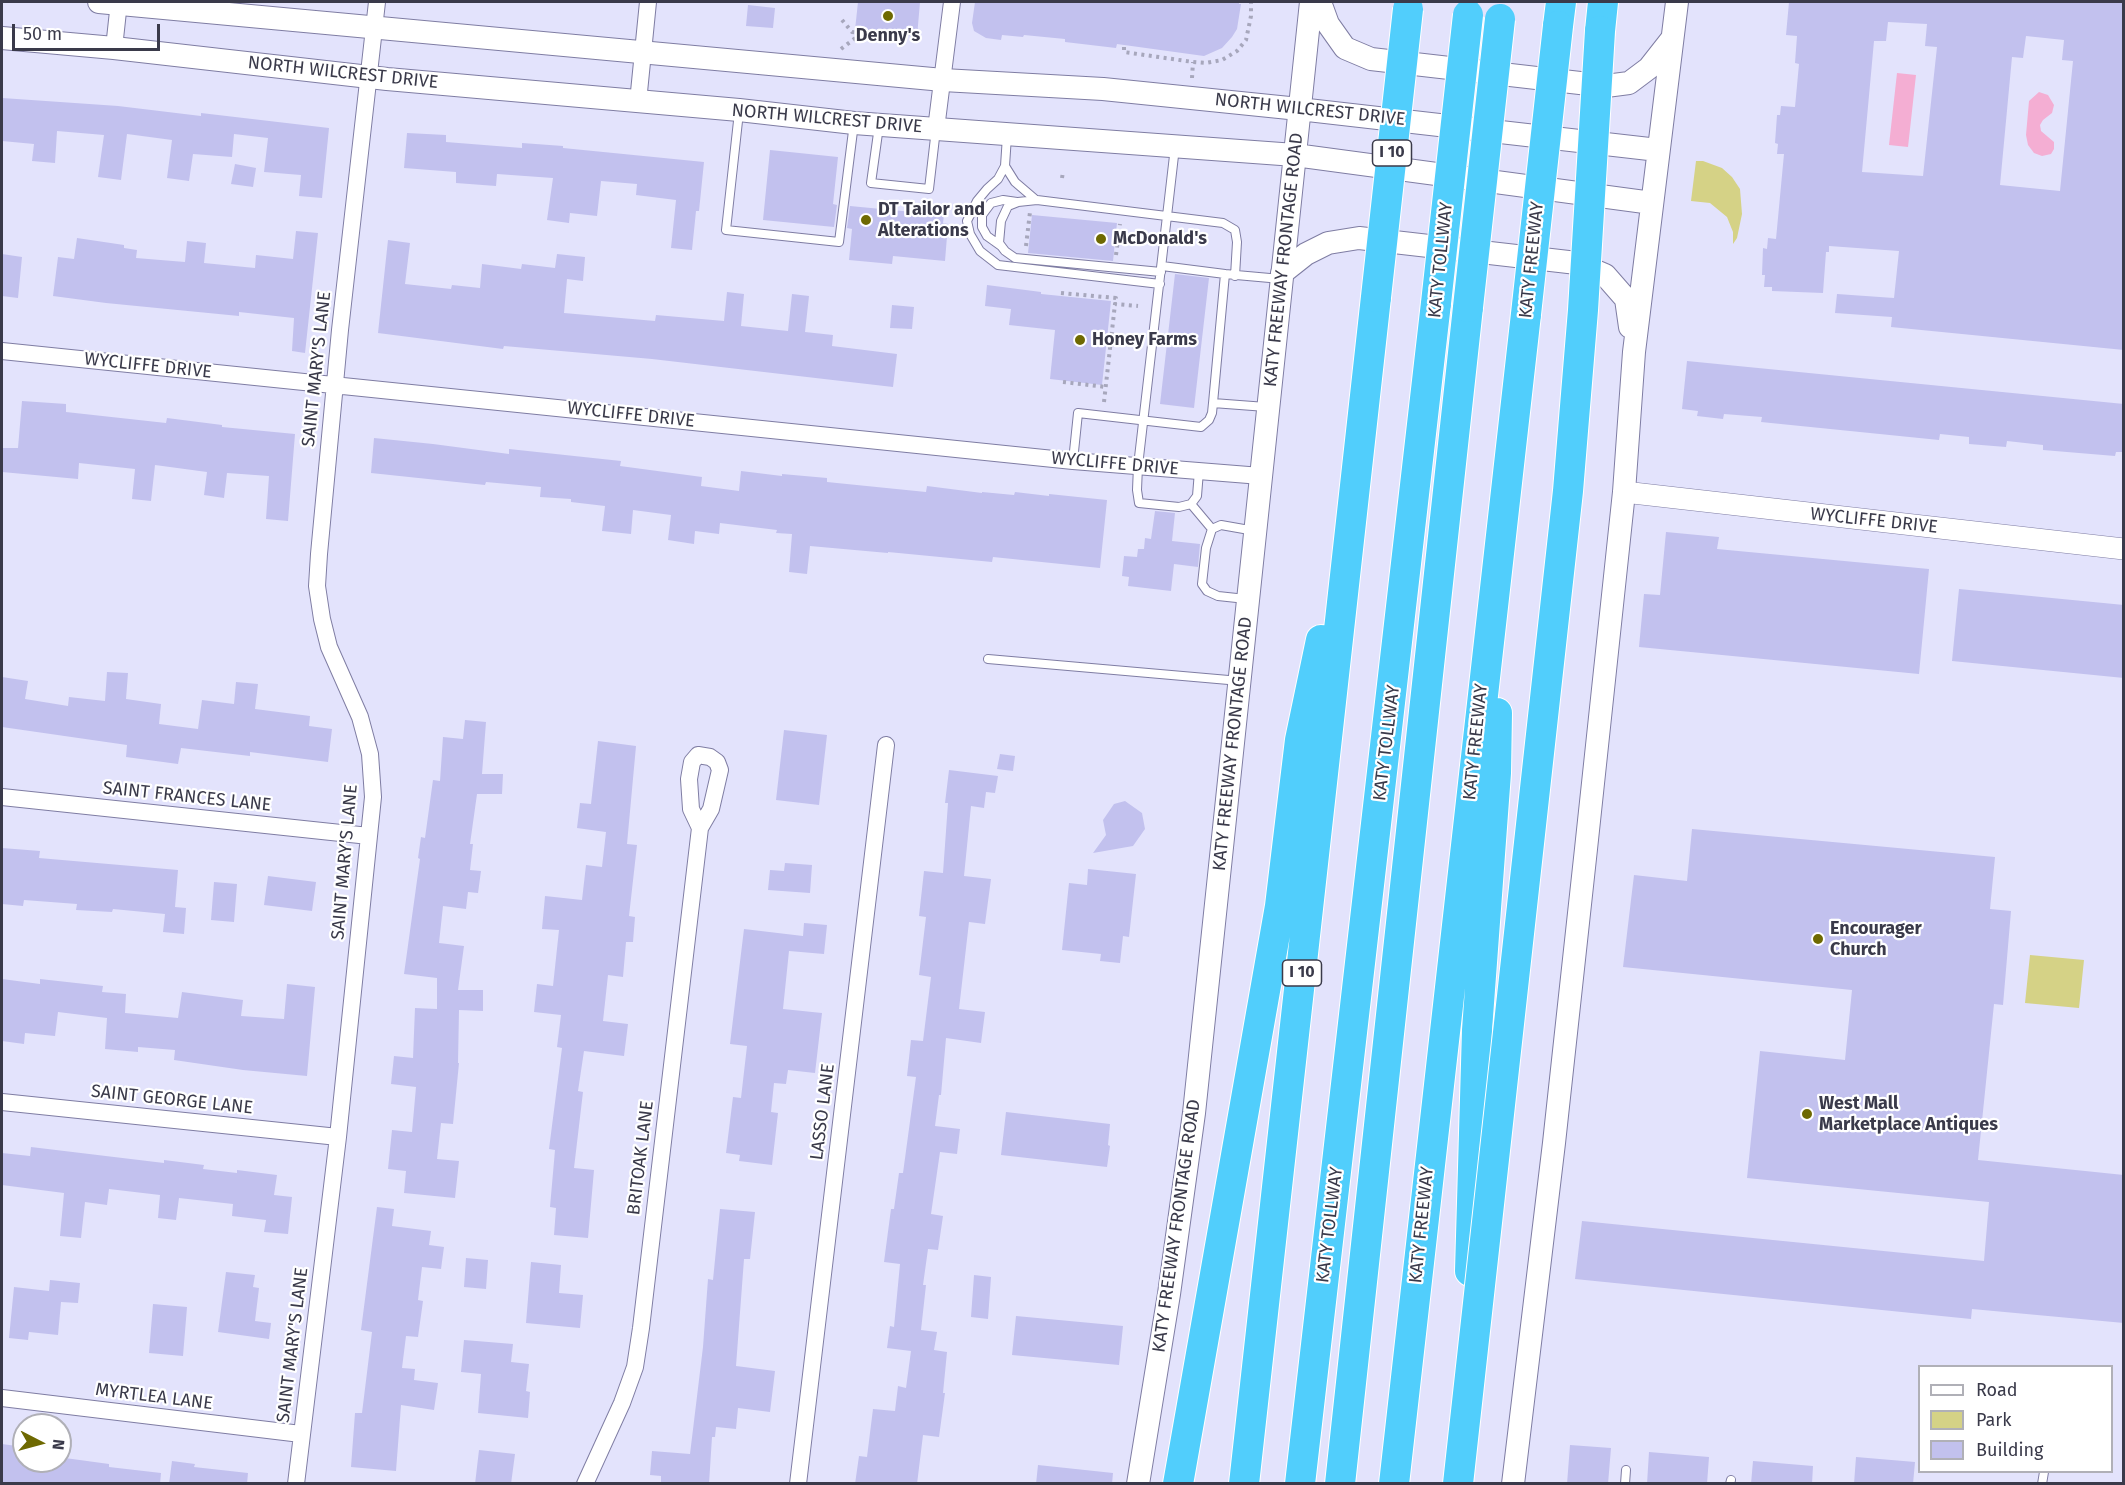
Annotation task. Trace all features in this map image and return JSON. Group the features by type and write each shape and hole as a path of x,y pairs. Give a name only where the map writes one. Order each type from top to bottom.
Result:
{"highway":[{"path":"1460,1484 1568,491 1584,299 1603,2"},
{"name":"I 10","path":"1244,1484 1408,5"},
{"name":"KATY TOLLWAY","path":"1300,1484 1390,715 1469,8"},
{"name":"KATY TOLLWAY","path":"1340,1484 1501,10"},
{"name":"KATY FREEWAY","path":"1394,1484 1559,14"},
{"path":"1178,1484 1280,906 1300,740 1358,463"},
{"path":"1460,1484 1477,1030 1496,773 1502,514"}],"main road":[{"name":"NORTH WILCREST DRIVE","path":"112,2 943,80 1103,89 1659,150"},
{"name":"KATY FREEWAY FRONTAGE ROAD","path":"1138,1484 1169,1294 1194,1113 1311,2"},
{"path":"1320,2 1328,24 1345,48 1371,58 1606,86 1629,83 1649,68 1671,40"},
{"path":"1513,1484 1554,1143 1624,492 1634,352 1677,2"},
{"name":"NORTH WILCREST DRIVE","path":"2,38 114,48 369,77 739,110 854,123 1295,155 1652,203"},
{"path":"1282,276 1306,254 1328,243 1359,238 1577,263 1605,275 1626,299 1634,352"}],"street":[{"path":"112,2 114,48"},
{"name":"SAINT MARY'S LANE","path":"296,1484 338,1137 373,797 370,754 360,717 329,647 317,586 318,554 335,385 376,2"},
{"path":"638,102 648,2"},
{"path":"936,129 952,2"},
{"name":"WYCLIFFE DRIVE","path":"2,351 1073,461 1262,476"},
{"name":"WYCLIFFE DRIVE","path":"1624,492 2124,549"},
{"name":"LASSO LANE","path":"798,1484 886,745"},
{"name":"SAINT FRANCES LANE","path":"2,797 369,836"},
{"name":"BRITOAK LANE","path":"585,1484 622,1403 635,1367 700,828"},
{"name":"SAINT GEORGE LANE","path":"2,1102 338,1137"},
{"name":"MYRTLEA LANE","path":"2,1398 301,1434"}],"lane":[{"path":"739,110 726,231 839,242 854,123"},
{"path":"879,125 871,183 929,189 936,129"},
{"path":"1007,134 1005,166 998,179 977,201 967,221 970,234 980,250 998,265 1160,284"},
{"path":"1175,147 1138,466 1139,503 1179,507 1191,504 1197,496 1199,471"},
{"path":"1005,166 1015,182 1037,200"},
{"path":"1073,461 1078,413 1201,427 1209,420 1212,413 1230,275 1237,242 1235,230 1223,223 1037,200 1018,202 1003,200 991,203 982,215 982,227 987,236 1016,258 1230,275 1282,276"},
{"path":"1001,246 999,235 1001,220 1008,206 1018,202"},
{"path":"1213,403 1268,408"},
{"path":"1191,504 1212,529"},
{"path":"1248,599 1218,596 1207,591 1202,584 1206,548 1212,529 1221,525 1256,531"},
{"path":"988,659 1240,681"},
{"path":"1625,1484 1626,1470"}],"path":[{"path":"1124,47 1124,51 1193,62 1206,63 1221,60 1237,51 1246,40 1251,16 1251,2"},
{"path":"839,51 862,33 852,32 842,20"},
{"path":"1192,84 1193,62"},
{"path":"1062,178 1063,172"},
{"path":"1025,253 1030,212 1039,212"},
{"path":"1116,261 1120,220"},
{"path":"1061,293 1116,298 1103,405"},
{"path":"1115,304 1138,306"},
{"path":"1063,382 1106,387"}],"green space":[{"path":"1696,161 1703,161 1722,168 1740,189 1742,214 1737,238 1733,244 1733,232 1727,217 1710,203 1691,201"},
{"path":"2030,955 2084,960 2079,1008 2025,1003"}],"shaded area":[{"path":"1897,73 1916,75 1908,147 1889,145"},
{"path":"2039,92 2048,95 2054,105 2052,113 2040,125 2041,131 2054,142 2054,149 2051,154 2042,156 2034,153 2028,145 2026,135 2029,101"}],"building":[{"name":"Denny's","path":"858,2 920,2 917,37 855,30"},
{"path":"975,2 1239,2 1241,4 1237,29 1232,37 1222,48 1204,56 1117,44 1116,48 1024,35 1023,37 1002,35 1001,40 986,38 974,31 972,23"},
{"path":"1789,2 2124,2 2124,350 1891,327 1892,317 1835,313 1837,294 1894,298 1899,251 1829,246 1829,252 1826,252 1823,293 1772,291 1772,287 1764,287 1763,248 1767,249 1768,238 1776,239 1784,154 1777,154 1778,144 1775,143 1777,115 1780,115 1781,106 1795,107 1799,64 1795,63 1797,36 1786,35","holes":["1888,22 1927,24 1925,46 1937,47 1923,176 1862,172 1874,41 1886,41","2026,36 2064,40 2062,60 2073,61 2060,191 2000,185 2012,57 2023,58"]},
{"path":"748,5 775,8 773,28 746,26"},
{"path":"2,98 118,106 201,116 201,113 329,128 322,198 299,196 301,175 264,172 268,138 234,134 232,157 193,154 189,181 167,178 172,140 127,134 121,180 98,177 104,135 57,131 55,163 32,161 34,144 2,141"},
{"path":"407,133 446,135 446,142 522,148 522,143 563,146 563,148 704,162 692,250 671,248 676,200 636,195 637,184 601,181 597,216 570,213 569,223 547,220 553,178 497,174 496,186 456,183 456,172 404,168"},
{"path":"770,150 838,157 833,204 837,205 834,227 763,220"},
{"path":"235,164 256,168 253,187 231,184"},
{"path":"850,206 944,215 943,223 948,224 945,261 893,256 892,264 849,260 852,229 847,228"},
{"path":"1032,215 1117,223 1113,261 1028,253"},
{"path":"296,231 318,233 305,353 292,351 294,318 239,312 239,316 53,296 58,257 74,259 77,238 124,245 124,248 137,250 136,258 185,262 187,241 206,243 204,263 255,268 256,255 293,259"},
{"path":"388,240 410,243 405,284 451,289 452,285 480,288 482,264 521,269 522,264 555,268 557,254 585,257 583,281 567,279 564,313 655,321 656,315 724,321 727,292 744,294 741,326 788,331 792,294 809,296 805,332 833,335 832,346 897,354 893,387 652,359 504,346 503,349 378,333"},
{"path":"2,254 22,257 18,298 2,296"},
{"path":"1175,274 1209,278 1194,408 1160,404"},
{"name":"Honey Farms","path":"987,285 1041,292 1041,294 1111,301 1102,385 1050,379 1055,330 1009,325 1011,309 985,306"},
{"path":"892,305 914,307 912,329 890,328"},
{"path":"1687,361 2124,404 2124,452 2116,452 2115,456 2043,450 2043,445 2007,441 2006,447 1969,444 1969,437 1940,434 1939,440 1761,422 1762,417 1724,414 1723,419 1697,416 1698,411 1682,409"},
{"path":"22,401 66,404 66,412 166,423 167,418 222,425 222,427 295,434 288,521 266,519 269,476 227,473 224,498 204,495 207,472 155,465 151,501 132,499 135,469 79,463 78,479 2,472 2,448 18,448"},
{"path":"374,438 509,454 509,449 621,461 620,466 702,477 701,486 739,491 741,471 827,478 827,482 926,492 927,486 982,493 1014,495 1015,492 1107,500 1100,568 993,557 992,562 810,546 807,574 789,572 792,534 720,523 719,534 695,531 694,544 668,540 671,515 633,510 631,534 602,531 605,506 571,502 571,499 540,497 541,487 486,482 485,485 371,473"},
{"path":"1155,511 1175,513 1172,541 1200,544 1198,567 1174,564 1171,591 1128,586 1129,577 1122,576 1124,556 1137,557 1138,549 1144,549 1145,538 1151,539"},
{"path":"1666,532 1719,537 1717,549 1929,569 1919,674 1639,647 1644,594 1660,595"},
{"path":"1959,589 2124,605 2124,678 1952,661"},
{"path":"107,672 128,673 126,699 161,704 159,724 198,729 202,700 234,704 236,682 258,684 255,709 310,716 309,726 332,729 328,762 250,752 250,756 181,748 178,764 126,757 127,745 2,727 2,677 28,681 25,699 68,706 69,697 105,701"},
{"path":"465,720 486,722 482,774 503,774 502,794 477,794 470,844 473,844 470,870 481,871 478,893 468,892 466,909 443,906 439,943 464,946 458,990 483,990 483,1011 459,1010 459,1063 453,1124 441,1123 437,1159 459,1161 455,1198 404,1193 406,1171 388,1169 392,1130 412,1132 416,1087 391,1084 394,1056 413,1058 415,1008 437,1009 437,978 404,974 421,837 425,838 433,780 440,781 443,737 463,739"},
{"path":"784,730 827,735 819,805 776,800"},
{"path":"598,741 636,746 627,844 637,845 629,916 635,917 633,942 626,942 623,977 608,975 603,1021 628,1024 624,1056 584,1051 578,1091 583,1092 574,1168 594,1170 588,1238 554,1235 556,1208 550,1207 555,1150 549,1149 562,1048 557,1047 561,1015 534,1012 537,984 553,986 559,930 542,929 545,896 582,900 586,865 602,867 606,832 577,828 580,803 591,804"},
{"path":"1000,754 1015,756 1013,771 997,769"},
{"path":"949,770 998,776 995,793 986,792 984,808 971,806 964,876 991,879 985,924 969,922 959,1009 985,1012 981,1043 946,1038 941,1095 939,1095 935,1126 960,1129 957,1154 940,1152 931,1214 943,1216 938,1250 928,1249 923,1285 926,1285 921,1330 937,1332 934,1350 947,1352 943,1393 945,1393 939,1437 923,1435 917,1484 855,1484 859,1456 867,1457 873,1409 895,1411 898,1386 906,1388 911,1351 887,1348 890,1326 894,1327 900,1264 884,1262 891,1209 894,1209 899,1173 903,1173 916,1077 907,1076 911,1040 923,1041 931,977 919,975 926,917 919,916 924,871 943,873 948,803 945,803"},
{"path":"1125,801 1142,813 1145,829 1133,846 1093,853 1106,835 1103,820 1114,804"},
{"path":"1692,829 1995,857 1990,909 2011,911 2003,1005 1994,1004 1978,1160 2124,1175 2124,1323 1972,1309 1971,1319 1575,1279 1582,1221 1984,1261 1989,1202 1747,1178 1760,1051 1845,1060 1852,990 1623,967 1634,875 1687,881"},
{"path":"2,848 40,851 39,858 178,870 175,907 186,908 184,934 163,932 165,914 113,909 112,912 76,910 77,904 24,900 23,906 2,904"},
{"path":"785,863 812,865 810,893 768,890 770,870 784,871"},
{"path":"1088,869 1136,874 1129,937 1123,936 1120,963 1100,961 1101,954 1062,950 1069,883 1087,885"},
{"path":"268,876 316,882 312,911 264,905"},
{"path":"214,882 237,884 234,922 211,920"},
{"path":"804,923 827,925 824,954 789,951 783,1009 822,1013 815,1073 788,1070 786,1084 774,1083 771,1112 778,1113 772,1165 739,1161 740,1155 726,1153 733,1097 741,1098 747,1046 730,1044 744,929 803,936"},
{"path":"2,979 40,984 40,979 103,986 102,992 126,994 125,1013 178,1018 182,992 243,1000 241,1016 284,1019 287,984 315,987 307,1076 174,1060 175,1050 138,1047 138,1052 105,1049 107,1018 58,1012 55,1036 25,1033 24,1044 2,1041"},
{"path":"1006,1112 1110,1124 1107,1167 1001,1155"},
{"path":"31,1147 164,1163 164,1160 204,1165 203,1169 237,1173 237,1170 277,1175 274,1195 292,1197 288,1234 264,1232 266,1220 232,1216 233,1204 179,1198 176,1220 158,1218 160,1195 109,1189 107,1205 85,1202 81,1238 60,1236 64,1193 2,1185 2,1153 30,1156"},
{"path":"377,1207 394,1209 392,1226 431,1231 429,1245 444,1247 441,1269 422,1267 418,1300 423,1301 418,1337 406,1336 402,1368 415,1369 414,1380 438,1383 434,1410 401,1405 396,1471 351,1467 355,1413 362,1413 372,1332 361,1330"},
{"path":"720,1209 755,1212 750,1259 744,1259 736,1366 775,1371 770,1412 738,1408 736,1429 716,1427 715,1437 712,1437 709,1484 661,1484 661,1476 650,1475 652,1451 690,1454 703,1347 708,1279 713,1280"},
{"path":"466,1258 488,1260 486,1289 464,1287"},
{"path":"531,1262 561,1265 559,1293 583,1295 580,1328 526,1323"},
{"path":"226,1272 255,1275 253,1287 259,1288 255,1321 271,1323 269,1339 218,1332"},
{"path":"974,1275 991,1277 988,1319 971,1317"},
{"path":"50,1280 80,1283 78,1303 61,1302 58,1335 29,1332 28,1340 9,1338 14,1287 49,1291"},
{"path":"153,1304 187,1307 183,1356 149,1353"},
{"path":"1016,1316 1123,1326 1119,1365 1012,1355"},
{"path":"464,1340 513,1344 511,1362 529,1364 526,1391 530,1392 528,1418 478,1413 481,1374 461,1372"},
{"path":"2,1444 12,1445 12,1473 72,1473 72,1459 109,1464 109,1467 161,1473 160,1484 2,1484"},
{"path":"1570,1445 1611,1448 1608,1484 1567,1484"},
{"path":"479,1450 515,1454 511,1484 475,1484"},
{"path":"1649,1452 1709,1457 1707,1484 1647,1484"},
{"path":"1856,1457 1915,1462 1913,1484 1854,1484"},
{"path":"172,1461 195,1464 194,1467 248,1473 247,1484 169,1484"},
{"path":"1753,1461 1813,1466 1812,1484 1751,1484"},
{"path":"1038,1465 1113,1473 1112,1484 1036,1484"}],"place":[{"name":"Denny's","path":"888,16"},
{"name":"DT Tailor and Alterations","path":"866,220"},
{"name":"McDonald's","path":"1101,239"},
{"name":"Honey Farms","path":"1080,340"},
{"name":"Encourager Church","path":"1818,939"},
{"name":"West Mall Marketplace Antiques","path":"1807,1114"}]}
